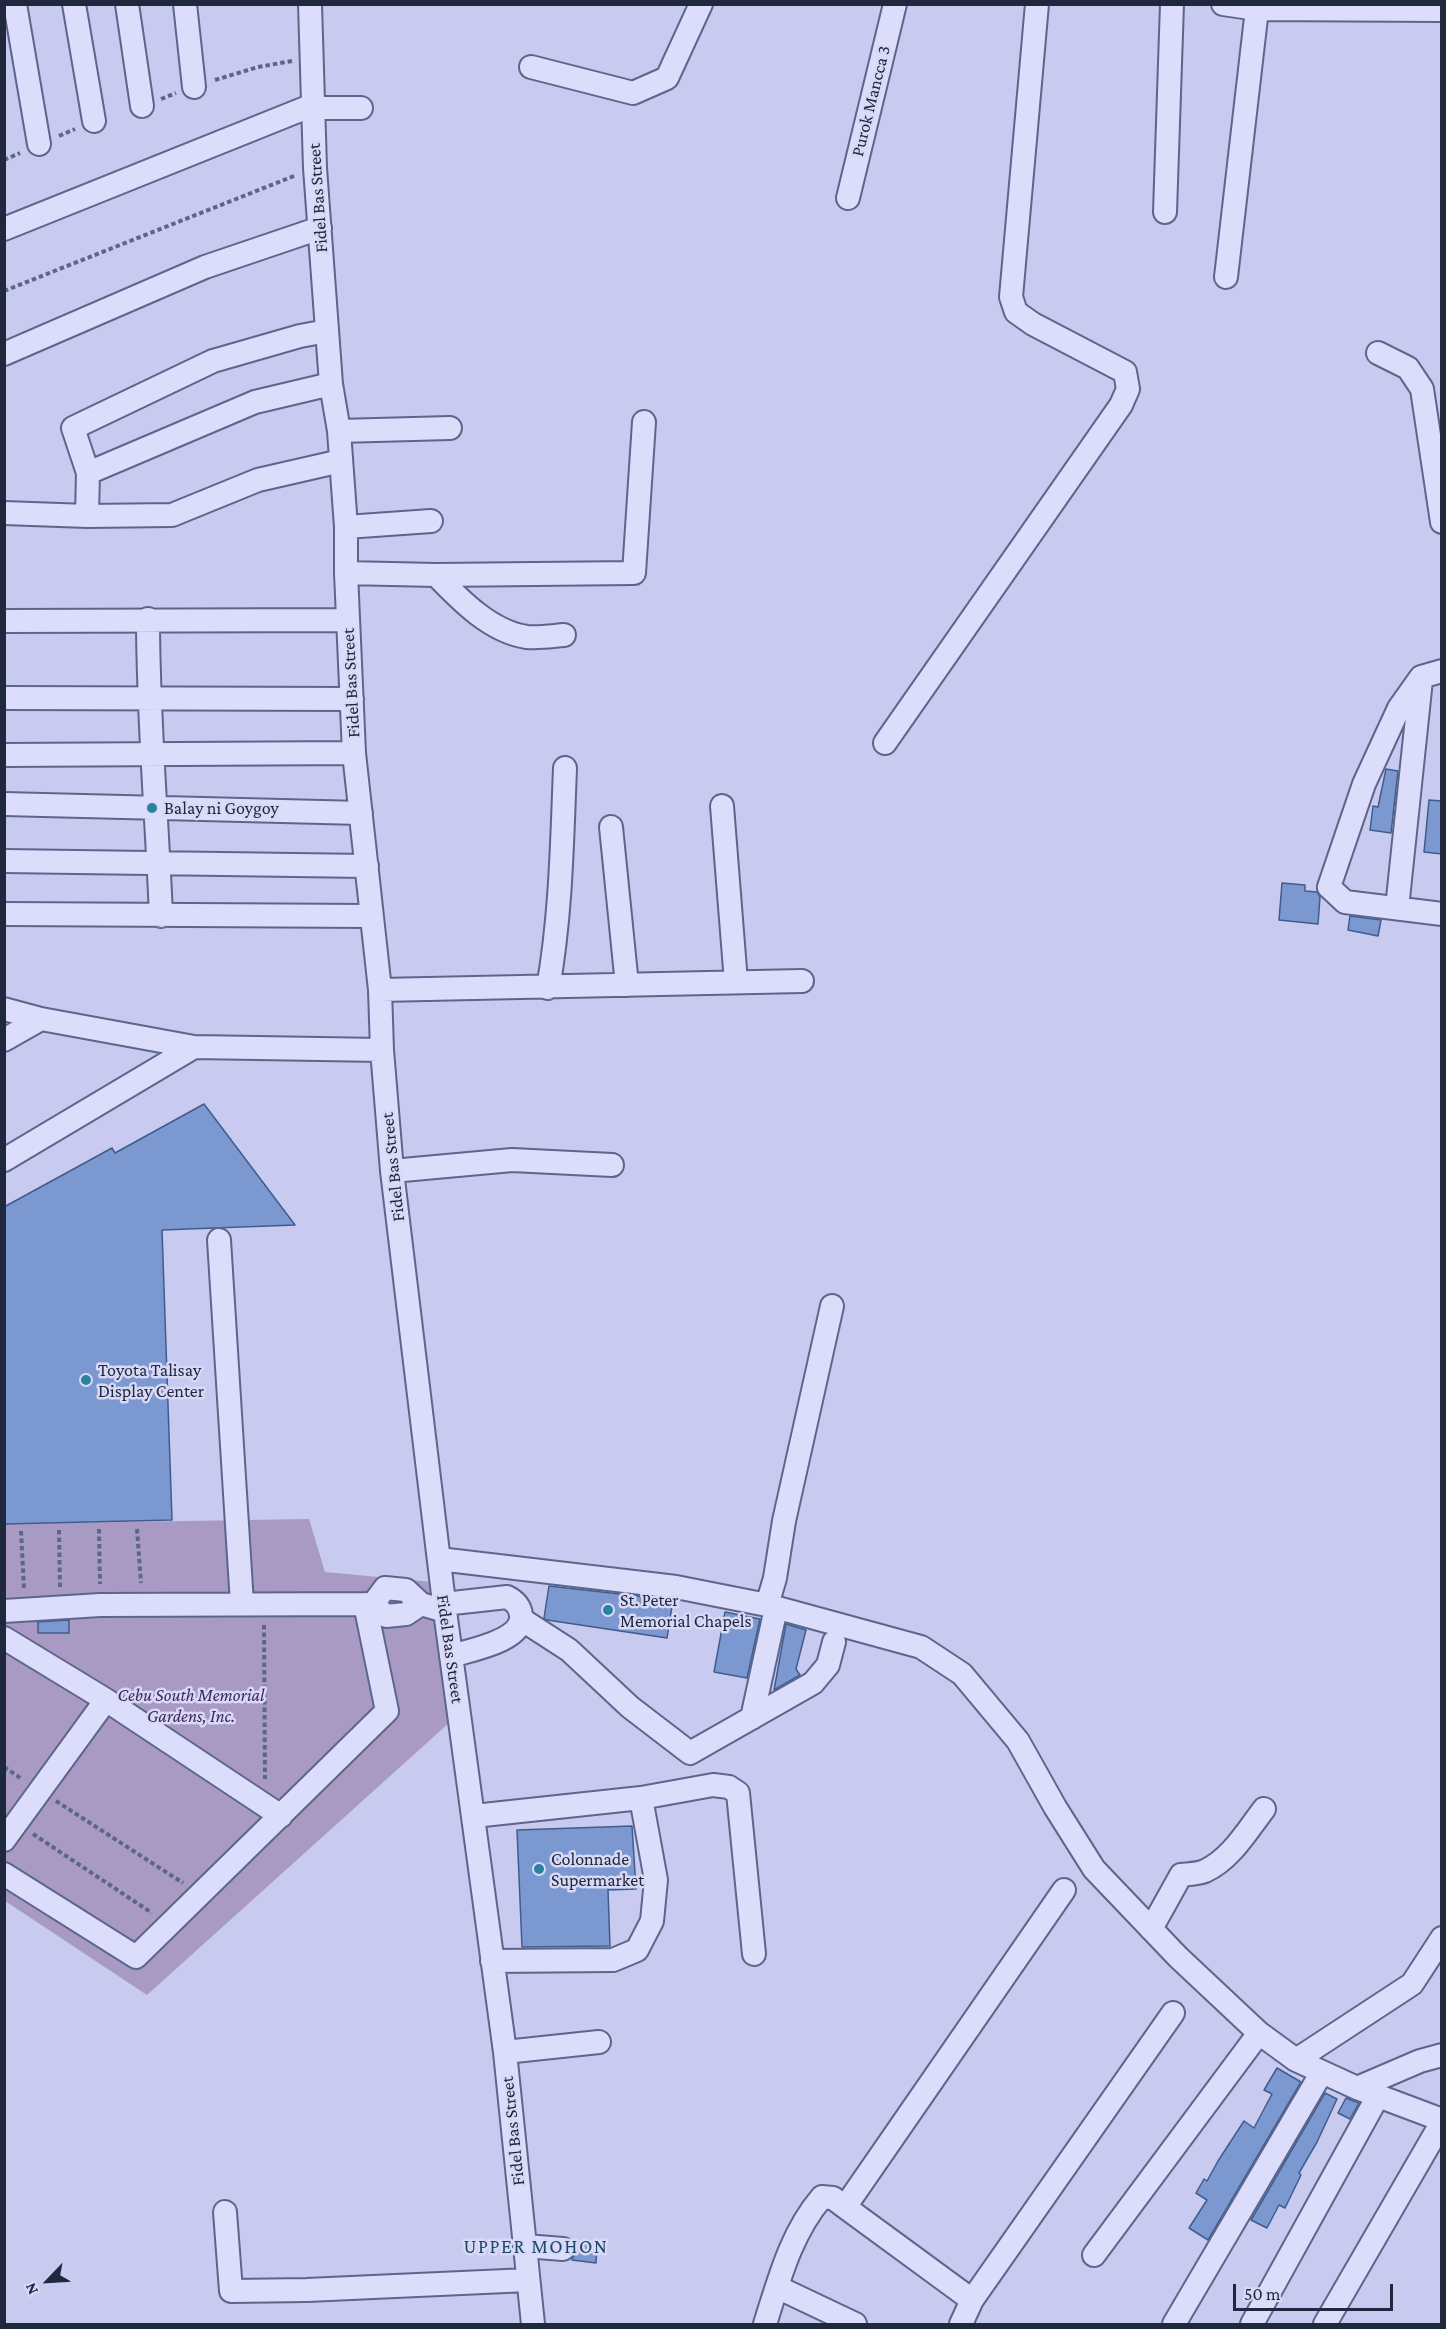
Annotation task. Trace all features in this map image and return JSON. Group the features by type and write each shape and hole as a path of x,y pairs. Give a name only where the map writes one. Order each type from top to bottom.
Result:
{"street":[{"path":"15,4 39,144"},
{"path":"74,4 94,121"},
{"path":"126,4 142,106"},
{"path":"185,4 194,87"},
{"name":"Fidel Bas Street","path":"310,4 315,168 327,331 339,431 346,533 354,753 380,990 382,1050 392,1171 444,1608 505,2052 533,2325"},
{"path":"531,66 633,93 667,78 701,4"},
{"name":"Purok Mancca 3","path":"848,198 895,4"},
{"path":"885,743 1096,442 1121,405 1128,389 1125,372 1033,324 1016,312 1011,297 1037,4"},
{"path":"1165,212 1173,4"},
{"path":"1223,4 1257,9 1442,10"},
{"path":"1226,277 1257,9"},
{"path":"4,229 313,106 361,108"},
{"path":"4,354 205,267 320,228"},
{"path":"87,516 88,473 73,428 213,361 300,336 327,331"},
{"path":"1378,353 1408,368 1422,389 1442,522"},
{"path":"88,473 255,402 332,384"},
{"path":"346,573 436,575 634,573 644,422"},
{"path":"339,431 450,428"},
{"path":"4,513 87,516 172,515 258,480 341,461"},
{"path":"346,533 431,521"},
{"path":"346,533 382,537"},
{"path":"436,575 458,599 505,631 526,637 564,635"},
{"path":"148,619 148,699 161,916"},
{"path":"4,621 348,620"},
{"path":"1397,908 1431,674"},
{"path":"1431,674 1399,708 1364,784 1329,886 1345,902 1442,914"},
{"path":"4,698 352,699"},
{"path":"4,755 354,753"},
{"path":"548,988 558,929 566,768"},
{"path":"4,804 361,813"},
{"path":"722,806 736,982"},
{"path":"611,827 627,985"},
{"path":"4,861 367,866"},
{"path":"4,914 371,916"},
{"path":"380,990 802,981"},
{"path":"4,1009 41,1019 194,1047 382,1050"},
{"path":"4,1040 41,1019"},
{"path":"4,1160 194,1047"},
{"path":"392,1171 512,1160 612,1166"},
{"path":"219,1240 242,1604"},
{"path":"752,1718 772,1607 786,1510 832,1306"},
{"path":"439,1559 676,1587 772,1607 921,1647 962,1674 1018,1741 1055,1807 1094,1869 1178,1957 1260,2033 1296,2060 1367,2092 1442,2121 1325,2325"},
{"path":"15,1611 100,1605 369,1604 385,1588 406,1590 421,1604 444,1608 507,1597 518,1606 521,1619 517,1630 508,1637 451,1656"},
{"path":"4,1874 136,1957 202,1895 273,1810 387,1711 369,1604"},
{"path":"521,1619 568,1650 630,1707 690,1753 813,1683 828,1665 834,1642"},
{"path":"4,1638 106,1700 273,1810"},
{"path":"10,1832 106,1700"},
{"path":"474,1816 641,1798 712,1785 729,1787 738,1793 754,1954"},
{"path":"492,1961 613,1960 637,1950 652,1921 656,1880 641,1798"},
{"path":"1151,1929 1181,1875 1202,1872 1216,1865 1236,1847 1264,1809"},
{"path":"845,2207 1064,1890"},
{"path":"1296,2060 1412,1984 1442,1938"},
{"path":"961,2325 972,2300 1173,2013"},
{"path":"1094,2255 1260,2033"},
{"path":"505,2052 599,2042"},
{"path":"1252,2325 1367,2092 1420,2061 1442,2055"},
{"path":"1174,2325 1322,2072"},
{"path":"765,2325 786,2257 822,2197 833,2199 845,2207 972,2300"},
{"path":"225,2212 231,2291 307,2290 528,2280"},
{"path":"525,2246 563,2249"},
{"path":"777,2287 855,2325"}],"path":[{"path":"4,291 315,168"},
{"path":"99,1529 100,1605"},
{"path":"137,1529 143,1605"},
{"path":"59,1530 60,1607"},
{"path":"15,1611 21,1531"},
{"path":"242,1604 264,1613 273,1810"},
{"path":"4,1767 202,1895"},
{"path":"10,1832 170,1925"}],"green space":[{"name":"Cebu South Memorial Gardens, Inc.","path":"309,1519 325,1572 432,1582 450,1722 147,1995 5,1901 4,1524"}],"building":[{"path":"1386,769 1398,771 1391,833 1370,830 1373,806 1378,807"},
{"path":"1429,800 1442,801 1442,854 1424,852"},
{"path":"1282,883 1305,885 1305,891 1317,892 1320,897 1318,924 1279,920"},
{"path":"1350,916 1381,920 1378,936 1348,930"},
{"name":"Toyota Talisay Display Center","path":"204,1104 295,1225 162,1230 172,1520 4,1524 4,1207 112,1148 115,1153"},
{"name":"St. Peter Memorial Chapels","path":"549,1586 673,1600 667,1638 547,1620 544,1618"},
{"path":"725,1612 760,1619 747,1678 714,1672"},
{"path":"69,1620 69,1633 38,1633 38,1622"},
{"path":"786,1624 806,1630 796,1669 800,1675 774,1690"},
{"path":"632,1826 636,1889 608,1890 610,1946 522,1947 517,1830"},
{"path":"1277,2068 1301,2082 1208,2240 1189,2228 1207,2200 1196,2193 1204,2179 1207,2181 1244,2121 1254,2128 1272,2094 1264,2090"},
{"path":"1325,2093 1337,2099 1317,2142 1299,2173 1301,2175 1285,2208 1279,2205 1267,2228 1251,2220"},
{"path":"1346,2098 1359,2103 1350,2119 1338,2113"},
{"path":"575,2243 597,2244 596,2263 572,2260 576,2251"}],"place":[{"name":"Balay ni Goygoy","path":"152,808"},
{"name":"Toyota Talisay Display Center","path":"86,1380"},
{"name":"St. Peter Memorial Chapels","path":"608,1610"},
{"name":"Colonnade Supermarket","path":"539,1869"}],"district":[{"name":"UPPER MOHON","path":"536,2247"}]}
